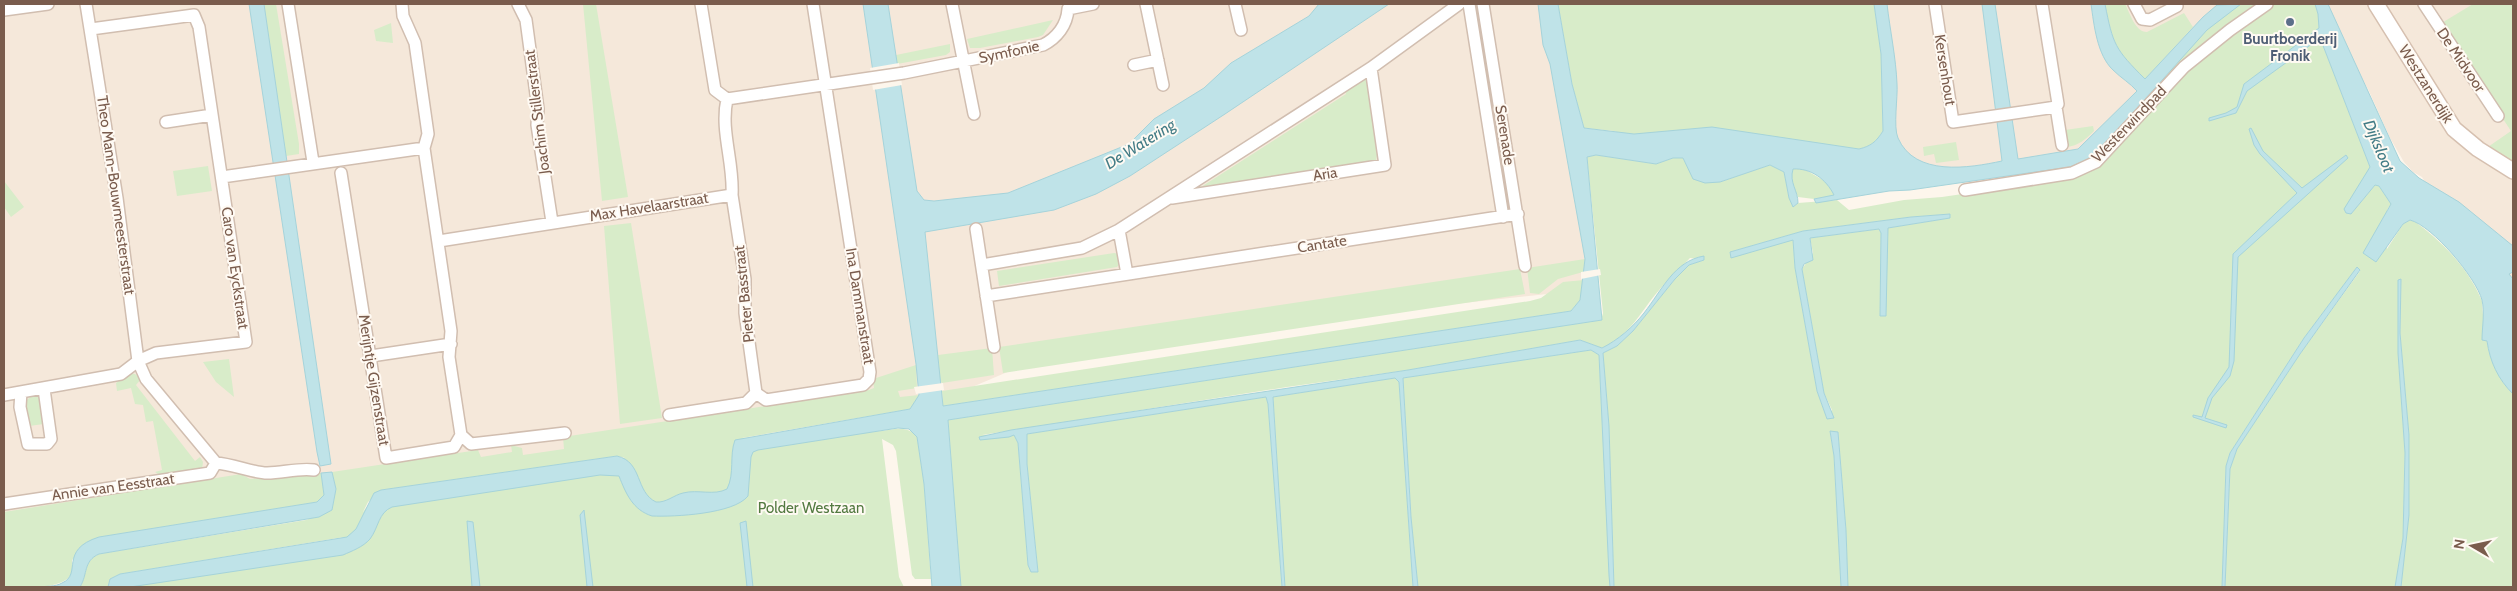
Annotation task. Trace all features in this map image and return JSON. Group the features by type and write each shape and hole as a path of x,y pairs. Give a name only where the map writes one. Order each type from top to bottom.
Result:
{"street":[{"path":"4,10 48,4"},
{"name":"Theo Mann-Bouwmeesterstraat","path":"86,4 117,198 138,361"},
{"path":"288,4 313,162"},
{"path":"402,4 403,16 416,48 428,134 424,148 451,331 449,357 461,435 471,444 564,433"},
{"name":"Joachim Stillerstraat","path":"518,4 526,20 538,109 536,125 552,222"},
{"path":"702,4 715,90 727,99 904,73 964,61"},
{"path":"813,4 825,85"},
{"path":"952,4 974,114"},
{"name":"Symfonie","path":"964,61 1043,45 1054,39 1060,31 1068,6 1093,4"},
{"path":"1146,4 1163,85"},
{"path":"1236,4 1241,30"},
{"name":"Aria","path":"982,265 1082,248 1119,230 1371,68 1459,4"},
{"name":"Serenade","path":"1469,4 1503,217"},
{"name":"Serenade","path":"1483,4 1525,266"},
{"name":"Kersenhout","path":"1935,4 1953,122 2056,107"},
{"path":"2042,4 2058,104 2056,107 2062,145"},
{"path":"2134,4 2142,19 2150,20 2177,6"},
{"name":"Westerwindpad","path":"1965,190 2072,173 2096,162 2184,66 2230,30 2268,4"},
{"name":"Westzanerdijk","path":"2376,4 2454,129 2478,149 2513,171"},
{"name":"De Midvoor","path":"2424,4 2498,116"},
{"name":"Caro van Eyckstraat","path":"91,30 194,15 199,27 246,342 156,354 138,361"},
{"path":"1134,66 1158,60"},
{"name":"Aria","path":"1168,199 1385,165 1371,68"},
{"name":"Ina Dammanstraat","path":"756,393 766,400 863,385 869,379 870,372 825,85"},
{"path":"727,99 724,115 733,175 732,194"},
{"path":"166,122 212,115"},
{"path":"222,177 271,171 313,162 424,148"},
{"name":"Merijntje Gijzenstraat","path":"342,173 386,458 454,447 461,435"},
{"name":"Max Havelaarstraat","path":"439,241 732,194"},
{"name":"Pieter Basstraat","path":"732,194 745,279 745,313 756,393"},
{"name":"Cantate","path":"986,296 1518,214"},
{"path":"976,229 994,347"},
{"path":"1119,230 1127,274"},
{"path":"371,356 451,344"},
{"path":"4,395 121,374 138,361 146,379 205,453 216,463 233,464 265,473 299,468 314,470"},
{"path":"21,392 20,407 28,444 40,445 47,444 51,439 44,389"},
{"path":"669,415 746,403 756,393"},
{"name":"Annie van Eesstraat","path":"4,504 210,473 216,463"}],"shaded area":[{"path":"4,4 1546,4 1594,289 1071,345 937,402 4,553"},
{"path":"1882,4 2513,4 2513,327 2422,177 2413,172 2404,162 2390,138 2368,89 2348,55 2154,84 2077,156 1897,185"}],"green space":[{"path":"264,4 276,4 299,144 299,154 286,156"},
{"path":"583,4 596,4 628,197 602,201"},
{"path":"1558,4 1874,4 1881,54 1883,131 1873,143 1859,149 1631,137 1614,131 1584,128 1572,84"},
{"path":"2105,4 2125,4 2136,26 2143,31 2147,32 2184,13 2193,27 2145,79 2127,61 2117,46 2110,29"},
{"path":"2241,4 2315,4 2319,28 2293,47 2298,54 2316,41 2322,43 2370,167 2351,214 2375,185 2379,186 2391,204 2387,210 2387,249 2403,224 2410,220 2414,221 2435,237 2454,256 2470,278 2482,301 2486,339 2493,363 2505,385 2513,394 2513,587 2401,587 2409,515 2409,435 2400,333 2401,279 2398,280 2398,353 2405,453 2403,538 2395,587 2225,587 2230,469 2237,449 2300,354 2360,271 2357,267 2304,338 2230,453 2226,466 2222,587 1848,587 1846,530 1838,432 1830,432 1834,456 1841,587 1614,587 1609,426 1603,353 1617,346 1633,331 1675,279 1689,265 1704,260 1690,258 1663,285 1635,322 1621,336 1602,348 1580,340 1408,370 982,435 1014,434 1018,443 1028,565 1031,572 1038,572 1027,464 1027,434 1266,397 1282,587 961,587 948,420 1601,320 1603,313 1587,157 1596,155 1656,164 1673,158 1683,158 1687,166 1720,182 1770,165 1784,172 1789,198 1793,207 1798,203 1837,200 1849,210 1904,200 1942,197 2071,178 2159,98 2155,90 2164,78 2194,43 2228,12","holes":["1950,214 1950,218 1888,228 1885,316 1880,316 1881,233 1879,229 1810,238 1813,253 1802,269 1824,393 1832,410 1827,419 1817,391 1795,268 1793,239 1731,257 1730,252 1803,231 1911,217"]},
{"path":"2473,4 2513,4 2513,167 2485,149 2511,131 2440,24"},
{"path":"1053,20 1043,35 1038,37 980,48 970,48 967,39"},
{"path":"391,23 393,43 376,41 374,30"},
{"path":"950,44 950,52 946,55 897,64 896,55"},
{"path":"1366,77 1377,155 1376,161 1190,191 1199,185 1201,187 1346,94 1345,90"},
{"path":"2093,126 2094,131 2085,139 2078,144 2067,147 2065,130"},
{"path":"1956,142 1959,160 1936,163 1934,154 1924,156 1923,147"},
{"path":"208,166 212,191 177,196 173,171"},
{"path":"1792,169 1804,169 1828,183 1832,180 1835,196 1814,199 1798,197 1790,180"},
{"path":"4,181 24,207 11,217 4,207"},
{"path":"631,223 662,418 620,424 604,226"},
{"path":"1114,253 1119,254 1121,262 1117,267 999,286 997,271"},
{"path":"1585,259 1583,272 1558,279 1539,294 1530,293 1527,268"},
{"path":"1520,269 1525,294 1003,373 999,347"},
{"path":"1584,280 1580,300 1571,311 943,406 942,391 1530,301 1541,298 1563,282"},
{"path":"992,348 994,375 942,383 940,381 938,355"},
{"path":"1591,350 1599,355 1610,587 1418,587 1411,517 1403,378"},
{"path":"229,359 234,397 216,382 203,362"},
{"name":"Polder Westzaan","path":"916,365 917,388 898,391 900,397 919,395 910,409 742,438 896,429 905,429 913,433 917,437 924,483 931,579 915,579 912,575 896,451 893,445 882,439 899,577 904,587 111,587 344,537 120,574 110,579 108,587 80,587 90,560 99,554 306,520 332,510 336,489 332,472 478,450 481,457 512,452 511,445 522,448 523,455 564,449 563,437 869,390 874,388 873,379","holes":["617,456 625,458 374,497 363,512 368,502 381,490"]},
{"path":"128,373 135,374 141,379 136,385 195,461 200,457 203,462 202,470 161,476 155,472 162,470 153,421 146,422 143,405 135,404 131,388 117,391 116,383"},
{"path":"1395,378 1399,382 1413,587 1285,587 1273,397"},
{"path":"32,395 39,397 44,424 29,426 26,401"},
{"path":"321,473 324,495 317,502 99,537 72,560 72,574 59,583 41,587 4,587 4,512 241,474 250,479"}],"water":[{"path":"249,4 264,4 331,464 320,466 317,452"},
{"name":"De Watering","path":"863,4 888,4 917,191 924,200 934,201 1008,193 1129,144 1154,119 1204,88 1231,63 1309,16 1319,4 1389,4 1130,176 1096,194 1054,210 925,232 943,406 1571,311 1580,300 1585,259 1550,64 1543,45 1538,4 1558,4 1572,84 1584,128 1634,134 1712,127 1859,149 1873,143 1883,131 1881,54 1874,4 1887,4 1896,74 1896,127 1898,138 1906,150 1917,159 1944,167 1959,167 2002,161 1982,4 1995,4 2018,159 2078,149 2137,91 2113,70 2103,56 2097,39 2091,4 2105,4 2110,29 2117,46 2145,79 2203,17 2217,5 2241,4 2207,30 2093,157 2070,167 1910,190 1889,191 1816,203 1814,199 1834,195 1831,189 1822,179 1812,173 1806,170 1793,169 1792,178 1798,203 1793,207 1789,198 1784,172 1770,165 1720,182 1705,183 1693,179 1683,158 1673,158 1656,164 1596,155 1587,157 1602,320 948,420 961,587 932,587 924,484 917,437 909,429 898,428 753,452 748,496 741,502 717,511 688,515 652,516 635,505 619,476 600,475 392,507 384,513 367,542 343,555 130,587 108,587 110,579 120,574 347,537 356,529 374,493 381,490 617,456 631,464 645,491 656,502 689,492 722,491 727,489 729,483 735,440 910,409 919,395 916,364"},
{"name":"Dijksloot","path":"2315,4 2328,4 2400,161 2419,178 2459,202 2513,246 2513,272 2509,274 2513,279 2513,394 2496,370 2490,356 2487,341 2482,340 2483,310 2478,290 2463,267 2441,242 2419,224 2410,220 2403,224 2376,262 2363,253 2391,204 2379,186 2375,185 2351,214 2346,213 2344,209 2370,167 2322,43 2316,41 2247,91 2236,113 2209,121 2209,118 2226,113 2237,107 2244,84 2319,28"},
{"path":"2251,128 2263,151 2302,188 2346,155 2348,158 2238,257 2234,361 2230,376 2212,398 2205,418 2227,425 2226,428 2193,417 2193,415 2202,417 2208,398 2229,367 2233,254 2297,193 2260,154 2254,145 2249,129"},
{"path":"1950,214 1950,218 1888,228 1886,316 1880,316 1881,233 1879,229 1810,238 1813,260 1804,264 1802,269 1824,393 1834,418 1827,419 1817,391 1795,268 1793,240 1731,258 1730,252 1803,231 1911,217"},
{"path":"1704,256 1704,260 1689,265 1675,279 1633,331 1617,346 1603,353 1609,426 1614,587 1610,587 1609,575 1599,355 1591,350 1403,378 1411,517 1418,587 1413,587 1399,382 1395,378 1273,397 1285,587 1282,587 1266,397 1027,434 1027,464 1038,572 1031,572 1028,565 1018,443 1014,435 980,440 979,437 1011,430 1408,370 1580,340 1602,348 1635,323 1677,270 1684,264"},
{"path":"2357,267 2360,270 2300,354 2237,449 2230,469 2225,587 2222,587 2226,466 2230,453 2304,338"},
{"path":"2401,279 2400,333 2409,435 2409,515 2401,587 2395,587 2403,538 2405,453 2398,353 2398,280"},
{"path":"1830,431 1838,432 1846,530 1848,587 1841,587 1834,456"},
{"path":"332,472 336,489 332,510 319,517 99,554 90,560 80,587 38,587 56,585 68,579 75,555 86,542 99,537 317,502 324,495 321,473"},
{"path":"584,510 593,587 587,587 580,515"},
{"path":"467,521 473,522 480,587 472,587"},
{"path":"746,521 753,587 747,587 740,523"}],"pier":[{"path":"899,63 902,85 873,90 870,68"},
{"path":"1600,269 1601,275 1581,279 1581,272"},
{"path":"943,383 944,390 916,394 914,387"}],"place":[{"name":"Buurtboerderij Fronik","path":"2290,22"}]}
